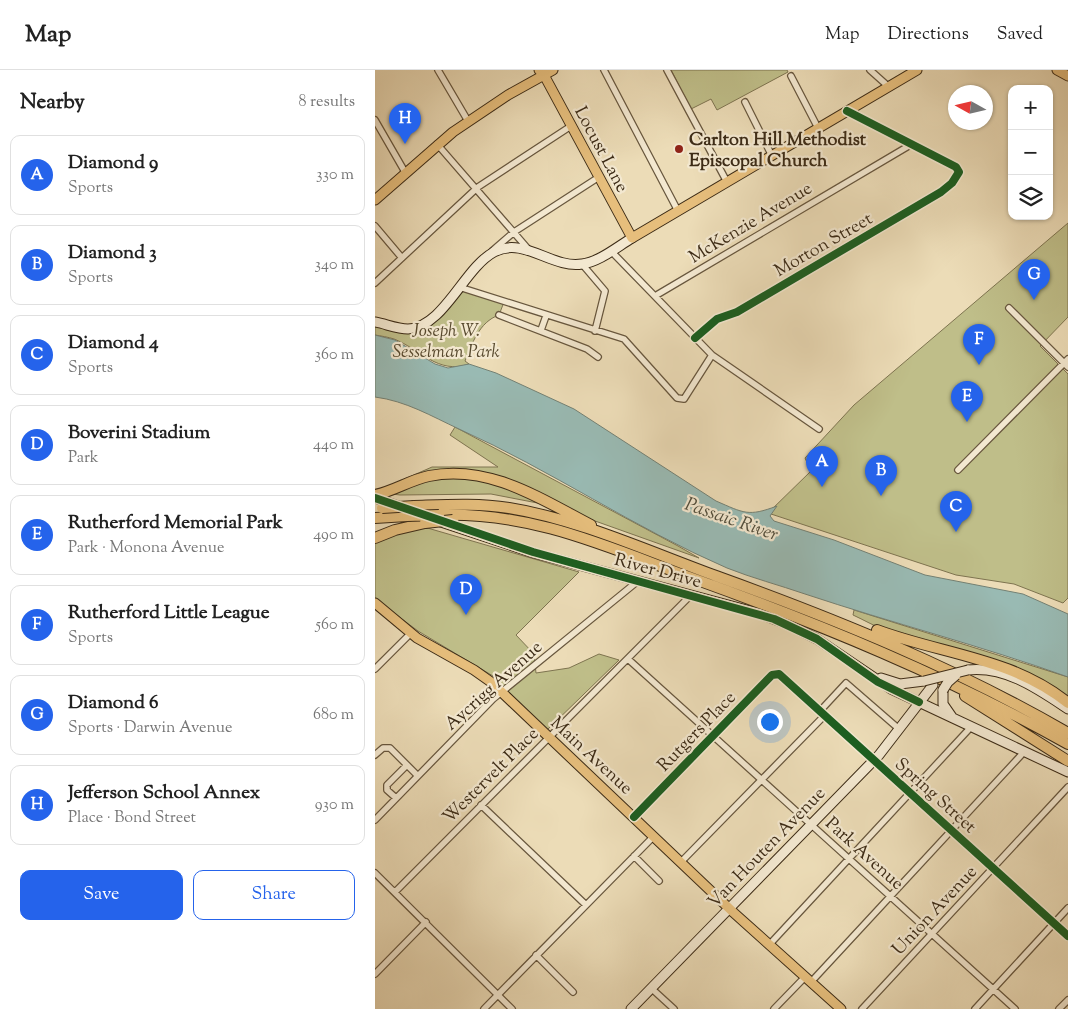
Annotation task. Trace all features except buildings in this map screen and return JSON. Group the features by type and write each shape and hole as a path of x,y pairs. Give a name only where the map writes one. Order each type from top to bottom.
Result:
{"highway":[{"path":"375,496 431,476 457,474 484,477 520,489 623,542"},
{"path":"378,508 475,505 508,508 559,520 756,590 905,650 986,688 1068,733"},
{"path":"375,518 439,515 507,518 544,526 603,545 803,618 917,667 989,701 1068,744"},
{"path":"375,538 395,530 425,523 507,518"},
{"path":"756,590 823,610 914,643 1003,666 1042,684 1068,703"},
{"path":"917,667 1068,761"}],"main road":[{"path":"375,200 437,144 468,121 541,72 553,70"},
{"path":"632,238 917,70"},
{"path":"1057,70 1068,76"},
{"name":"Locust Lane","path":"541,72 632,238"},
{"name":"Main Avenue","path":"375,603 411,633 445,655 482,675 550,737 729,908 841,1009"}],"street":[{"path":"438,70 468,121"},
{"path":"604,70 678,211"},
{"path":"667,70 727,182"},
{"path":"871,70 889,87"},
{"path":"791,76 818,128"},
{"path":"745,102 772,156"},
{"path":"847,111 912,144"},
{"path":"375,120 405,172"},
{"path":"375,283 476,189 571,126"},
{"path":"437,144 530,252"},
{"name":"Morton Street","path":"695,338 717,319 737,312 941,192 956,179 959,169 912,144"},
{"name":"McKenzie Avenue","path":"655,296 912,144"},
{"path":"375,322 402,328 421,326 433,318 486,258 514,232 599,177"},
{"path":"375,226 402,258"},
{"path":"486,258 494,252 508,248 530,252 565,264 582,264 611,251 632,238"},
{"path":"611,251 712,355 819,429"},
{"path":"582,264 605,291 595,331"},
{"path":"459,287 595,331 615,334 624,339 677,398 684,399 712,355"},
{"path":"958,470 1067,363 1009,308"},
{"path":"499,315 587,349 598,357"},
{"path":"541,330 546,316"},
{"name":"River Drive","path":"375,496 531,552 638,580 787,624 817,639 885,686 1068,772"},
{"name":"Aycrigg Avenue","path":"375,820 501,692 638,580"},
{"name":"Westervelt Place","path":"395,892 691,595"},
{"path":"375,670 411,633"},
{"name":"Park Avenue","path":"628,658 1015,1009"},
{"path":"865,672 900,684 928,683 968,670 989,669 1033,687 1068,709"},
{"path":"956,720 945,709 942,700 943,690 951,678 968,670"},
{"name":"Rutgers Place","path":"634,817 772,675 779,674 783,677"},
{"name":"Spring Street","path":"783,677 1068,936"},
{"path":"681,862 823,713 846,683 899,728"},
{"name":"Van Houten Avenue","path":"631,1009 874,759 919,702 928,683"},
{"path":"769,945 971,727"},
{"path":"375,755 383,748 390,748 418,776"},
{"path":"774,1009 808,980 890,896 1024,752"},
{"path":"396,798 387,790 387,785 407,765"},
{"name":"Union Avenue","path":"862,1009 1068,787"},
{"path":"481,806 586,905"},
{"path":"484,1009 654,836"},
{"path":"634,856 659,881"},
{"path":"375,873 512,1009"},
{"path":"975,1009 1068,908"},
{"path":"375,974 426,922"},
{"path":"536,955 573,992"},
{"path":"651,988 674,1009"},
{"path":"1059,1009 1068,1000"}],"green space":[{"path":"671,70 787,70 788,72 717,110 711,99 691,109"},
{"path":"1068,223 1068,317 1040,346 1068,374 1068,598 1063,603 1014,584 956,575 768,513 811,471 805,458 854,405"},
{"name":"Joseph W. Sesselman Park","path":"459,287 504,302 499,315 486,323 477,334 465,361 469,364 448,366 439,364 403,343 375,335 375,325 412,333"},
{"path":"455,427 699,558 553,506 491,494 400,495 375,492 432,467 498,467 450,435"},
{"path":"424,527 579,572 516,635 534,654 536,673 569,668 599,654 619,660 547,730 493,676 418,631 375,599 375,542 391,533"},
{"path":"854,610 1068,677 1068,699 1048,684 1026,672 1004,663 885,630 853,615"}],"water":[{"name":"Passaic River","path":"375,335 395,340 435,364 448,368 469,364 496,373 574,409 716,501 740,511 759,512 777,506 770,516 774,521 834,540 925,575 1023,594 1068,614 1068,677 727,568 659,535 493,445 418,410 397,402 375,397"}],"cycle path":[{"path":"695,338 717,319 737,312 941,192 952,183 959,172 956,167 847,111"},
{"path":"375,498 533,552 774,619 817,639 878,682 919,702"},
{"path":"634,817 772,675 779,674 1068,936"}],"place":[{"name":"Jefferson School Annex","path":"405,144"},
{"name":"Carlton Hill Methodist Episcopal Church","path":"679,149"},
{"name":"Diamond 6","path":"1034,300"},
{"name":"Rutherford Little League","path":"979,365"},
{"name":"Rutherford Memorial Park","path":"967,422"},
{"name":"Diamond 9","path":"822,487"},
{"name":"Diamond 3","path":"881,496"},
{"name":"Diamond 4","path":"956,532"},
{"name":"Boverini Stadium","path":"466,615"}]}
